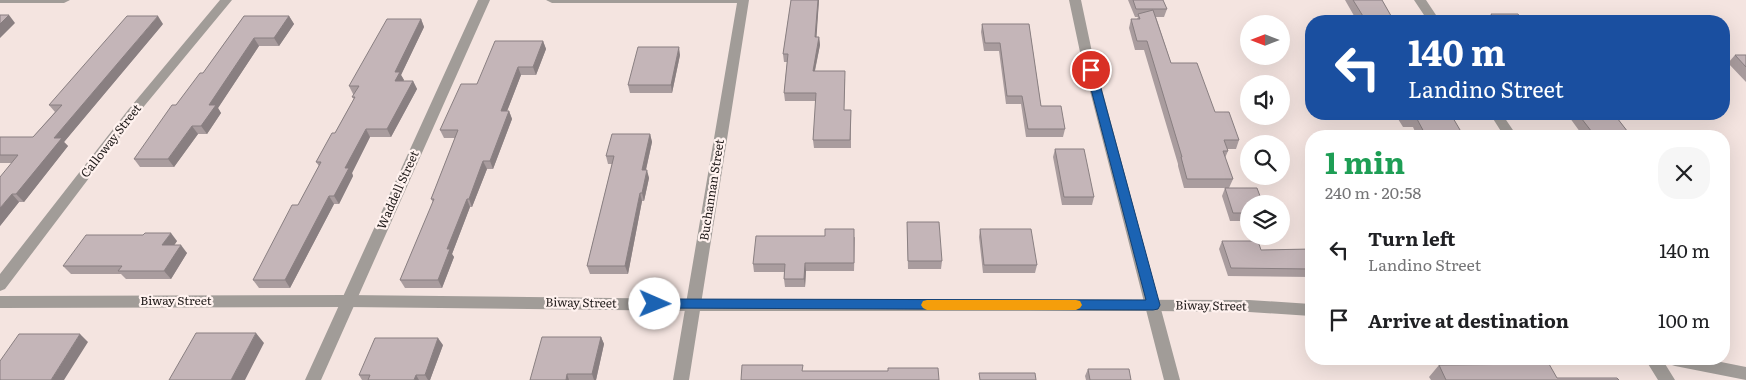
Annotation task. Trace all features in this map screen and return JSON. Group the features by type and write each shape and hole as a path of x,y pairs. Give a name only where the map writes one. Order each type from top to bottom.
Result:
{"street":[{"path":"0,0 64,0"},
{"name":"Calloway Street","path":"0,285 132,113 226,0"},
{"name":"Waddell Street","path":"313,380 484,0"},
{"path":"552,0 743,0"},
{"name":"Buchannan Street","path":"681,380 743,0"},
{"path":"1075,0 1086,52 1172,380"},
{"path":"1420,0 1430,15"},
{"name":"Biway Street","path":"0,302 348,301 1153,305 1249,306 1305,310"},
{"path":"1657,365 1666,380"},
{"path":"1704,365 1746,374"}],"building":[{"path":"791,0 818,0 815,37 819,37 813,71 845,71 844,110 851,110 850,140 813,140 816,93 784,93 788,54 783,54"},
{"path":"1133,0 1163,0 1167,9 1136,9"},
{"path":"1353,0 1382,0 1391,15 1362,15"},
{"path":"1153,10 1171,63 1197,63 1215,112 1229,112 1239,140 1224,140 1228,151 1223,151 1233,179 1187,179 1147,41 1137,41 1131,19 1140,19 1138,14"},
{"path":"1491,14 1519,15 1492,15"},
{"path":"0,15 9,15 0,24"},
{"path":"127,16 158,16 54,138 62,138 16,194 12,194 0,208 0,177 18,155 0,155 0,137 33,137 62,105 49,105"},
{"path":"244,16 289,16 274,38 254,38 209,105 216,105 201,126 192,126 168,159 134,159 172,105 176,105 200,73 203,73"},
{"path":"387,19 421,19 395,72 400,72 395,81 413,81 387,129 366,129 345,168 349,168 334,196 329,196 285,280 253,280 292,205 298,205 321,162 316,162 355,97 352,97 359,86 349,86"},
{"path":"982,24 1029,24 1041,106 1061,106 1065,129 1028,129 1022,96 1007,96 1000,43 985,43"},
{"path":"495,41 543,41 533,67 518,67 501,111 509,111 490,161 483,161 469,199 467,199 447,249 450,249 438,280 400,280 434,199 431,199 458,130 440,130 461,84 477,84"},
{"path":"638,47 679,47 671,85 628,85"},
{"path":"1735,55 1746,55 1746,67"},
{"path":"1418,120 1454,120 1460,130 1423,130"},
{"path":"1583,120 1619,120 1626,130 1590,130"},
{"path":"612,134 650,134 642,170 647,170 642,193 640,193 625,266 587,266 614,156 606,156"},
{"path":"1055,149 1084,149 1094,197 1064,197"},
{"path":"1225,188 1257,188 1260,195 1240,195 1240,213 1233,213"},
{"path":"907,222 939,222 942,261 908,261"},
{"path":"825,229 854,229 854,263 805,263 804,279 784,279 785,264 753,264 756,236 825,236"},
{"path":"980,229 1031,229 1037,265 984,265"},
{"path":"145,233 171,233 162,245 181,245 164,271 118,271 122,266 63,266 86,235 143,235"},
{"path":"1222,241 1240,241 1240,245 1259,245 1261,250 1305,249 1305,269 1231,268"},
{"path":"196,333 256,333 231,380 169,380"},
{"path":"19,334 80,334 51,380 0,380 0,361"},
{"path":"542,337 601,337 592,374 567,374 566,380 530,380"},
{"path":"375,338 438,338 425,375 416,375 414,380 368,380 370,375 359,375"},
{"path":"742,365 803,365 802,371 888,371 888,368 938,368 939,380 741,380"},
{"path":"1439,365 1550,365 1557,378 1617,378 1619,380 1446,380"},
{"path":"1088,369 1129,369 1131,380 1090,380"},
{"path":"979,373 1035,373 1036,380 980,380"}],"slow traffic":[{"path":"927,305 1076,305"}],"route":[{"path":"655,304 1153,305 1091,70"}]}
